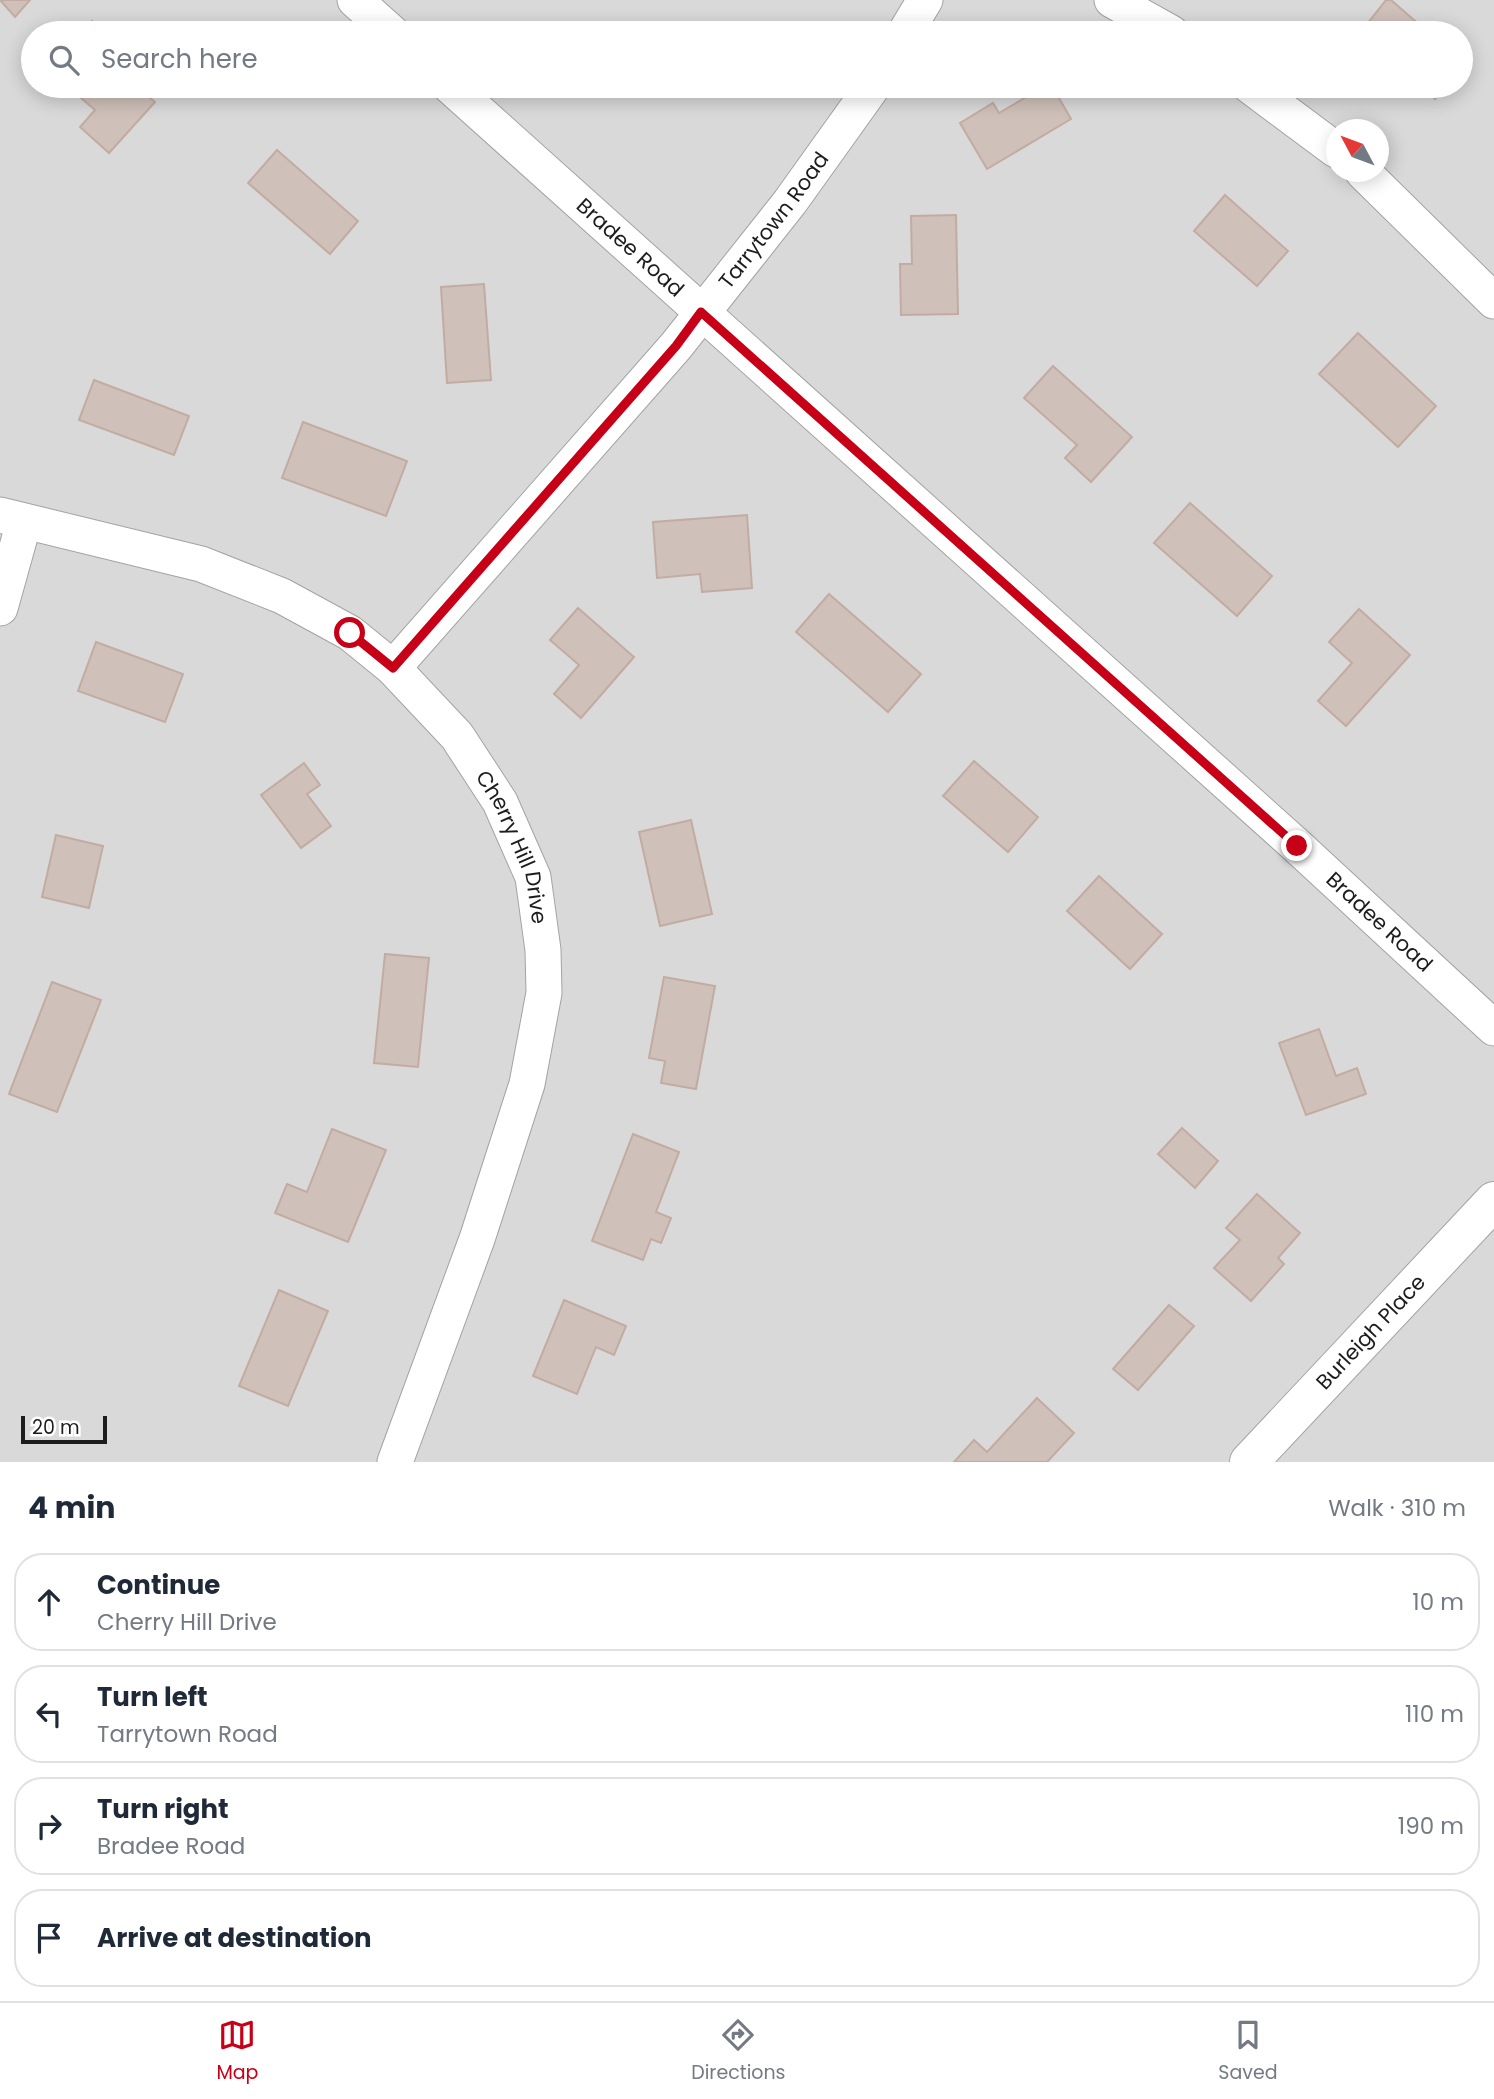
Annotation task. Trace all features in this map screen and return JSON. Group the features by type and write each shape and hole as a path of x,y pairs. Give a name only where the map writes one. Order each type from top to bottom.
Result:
{"street":[{"path":"355,0 379,21"},
{"path":"912,21 925,0"},
{"path":"1112,0 1150,21"},
{"name":"Bradee Road","path":"463,98 1277,828 1494,1028"},
{"name":"Tarrytown Road","path":"393,668 667,356 790,202 864,98"},
{"path":"1266,98 1326,143"},
{"path":"1374,182 1427,231 1494,301"},
{"path":"0,608 12,518"},
{"name":"Cherry Hill Drive","path":"12,518 90,535 213,569 313,611 350,633 393,668 457,736 500,802 533,877 543,950 544,993 530,1071 477,1239 395,1462"},
{"name":"Burleigh Place","path":"1249,1462 1494,1201"}],"shaded area":[{"path":"0,0 1494,0 1494,1462 0,1462"}],"building":[{"path":"0,0 30,0 15,17"},
{"path":"1386,0 1391,0 1415,21 1369,21"},
{"path":"81,98 150,98 155,102 109,153 80,127 95,110"},
{"path":"1025,98 1059,98 1071,119 987,169 960,123 993,103 999,113"},
{"path":"277,150 358,221 330,254 248,183"},
{"path":"1225,195 1288,251 1257,286 1194,231"},
{"path":"956,215 958,314 901,315 900,264 912,264 911,216"},
{"path":"484,284 491,380 447,383 441,287"},
{"path":"1358,333 1436,406 1398,447 1319,374"},
{"path":"1053,366 1132,437 1091,482 1065,458 1077,445 1024,398"},
{"path":"94,380 189,416 174,455 79,420"},
{"path":"303,422 407,461 386,516 282,478"},
{"path":"1190,503 1272,576 1237,616 1154,543"},
{"path":"747,515 752,588 702,592 700,574 657,578 653,522"},
{"path":"829,594 921,674 888,712 796,632"},
{"path":"578,608 634,657 581,718 554,694 579,665 550,640"},
{"path":"1359,609 1410,655 1346,726 1318,701 1352,663 1329,642"},
{"path":"96,642 183,674 165,722 78,691"},
{"path":"974,761 1038,817 1008,852 943,796"},
{"path":"304,763 320,785 307,794 331,826 301,848 261,795"},
{"path":"691,820 712,914 660,926 639,832"},
{"path":"56,835 103,846 89,908 42,897"},
{"path":"1099,876 1162,934 1130,969 1067,911"},
{"path":"385,954 429,958 418,1067 374,1063"},
{"path":"664,977 715,986 696,1089 661,1083 665,1061 649,1058"},
{"path":"52,982 101,1000 57,1112 9,1094"},
{"path":"1319,1029 1336,1076 1357,1068 1366,1094 1306,1115 1279,1043"},
{"path":"1182,1128 1218,1161 1195,1188 1158,1154"},
{"path":"332,1129 386,1150 348,1242 275,1213 287,1184 307,1192"},
{"path":"633,1134 679,1152 656,1212 671,1218 661,1243 651,1239 643,1260 592,1241"},
{"path":"1257,1194 1300,1233 1278,1258 1284,1264 1251,1301 1214,1268 1240,1240 1226,1228"},
{"path":"279,1290 328,1311 288,1406 239,1386"},
{"path":"564,1300 626,1326 614,1355 596,1347 577,1394 533,1376"},
{"path":"1169,1305 1194,1326 1138,1390 1113,1369"},
{"path":"1037,1398 1074,1433 1047,1462 954,1462 974,1440 987,1452"}],"route":[{"path":"350,633 393,668 676,346 701,312 1297,846"}]}
